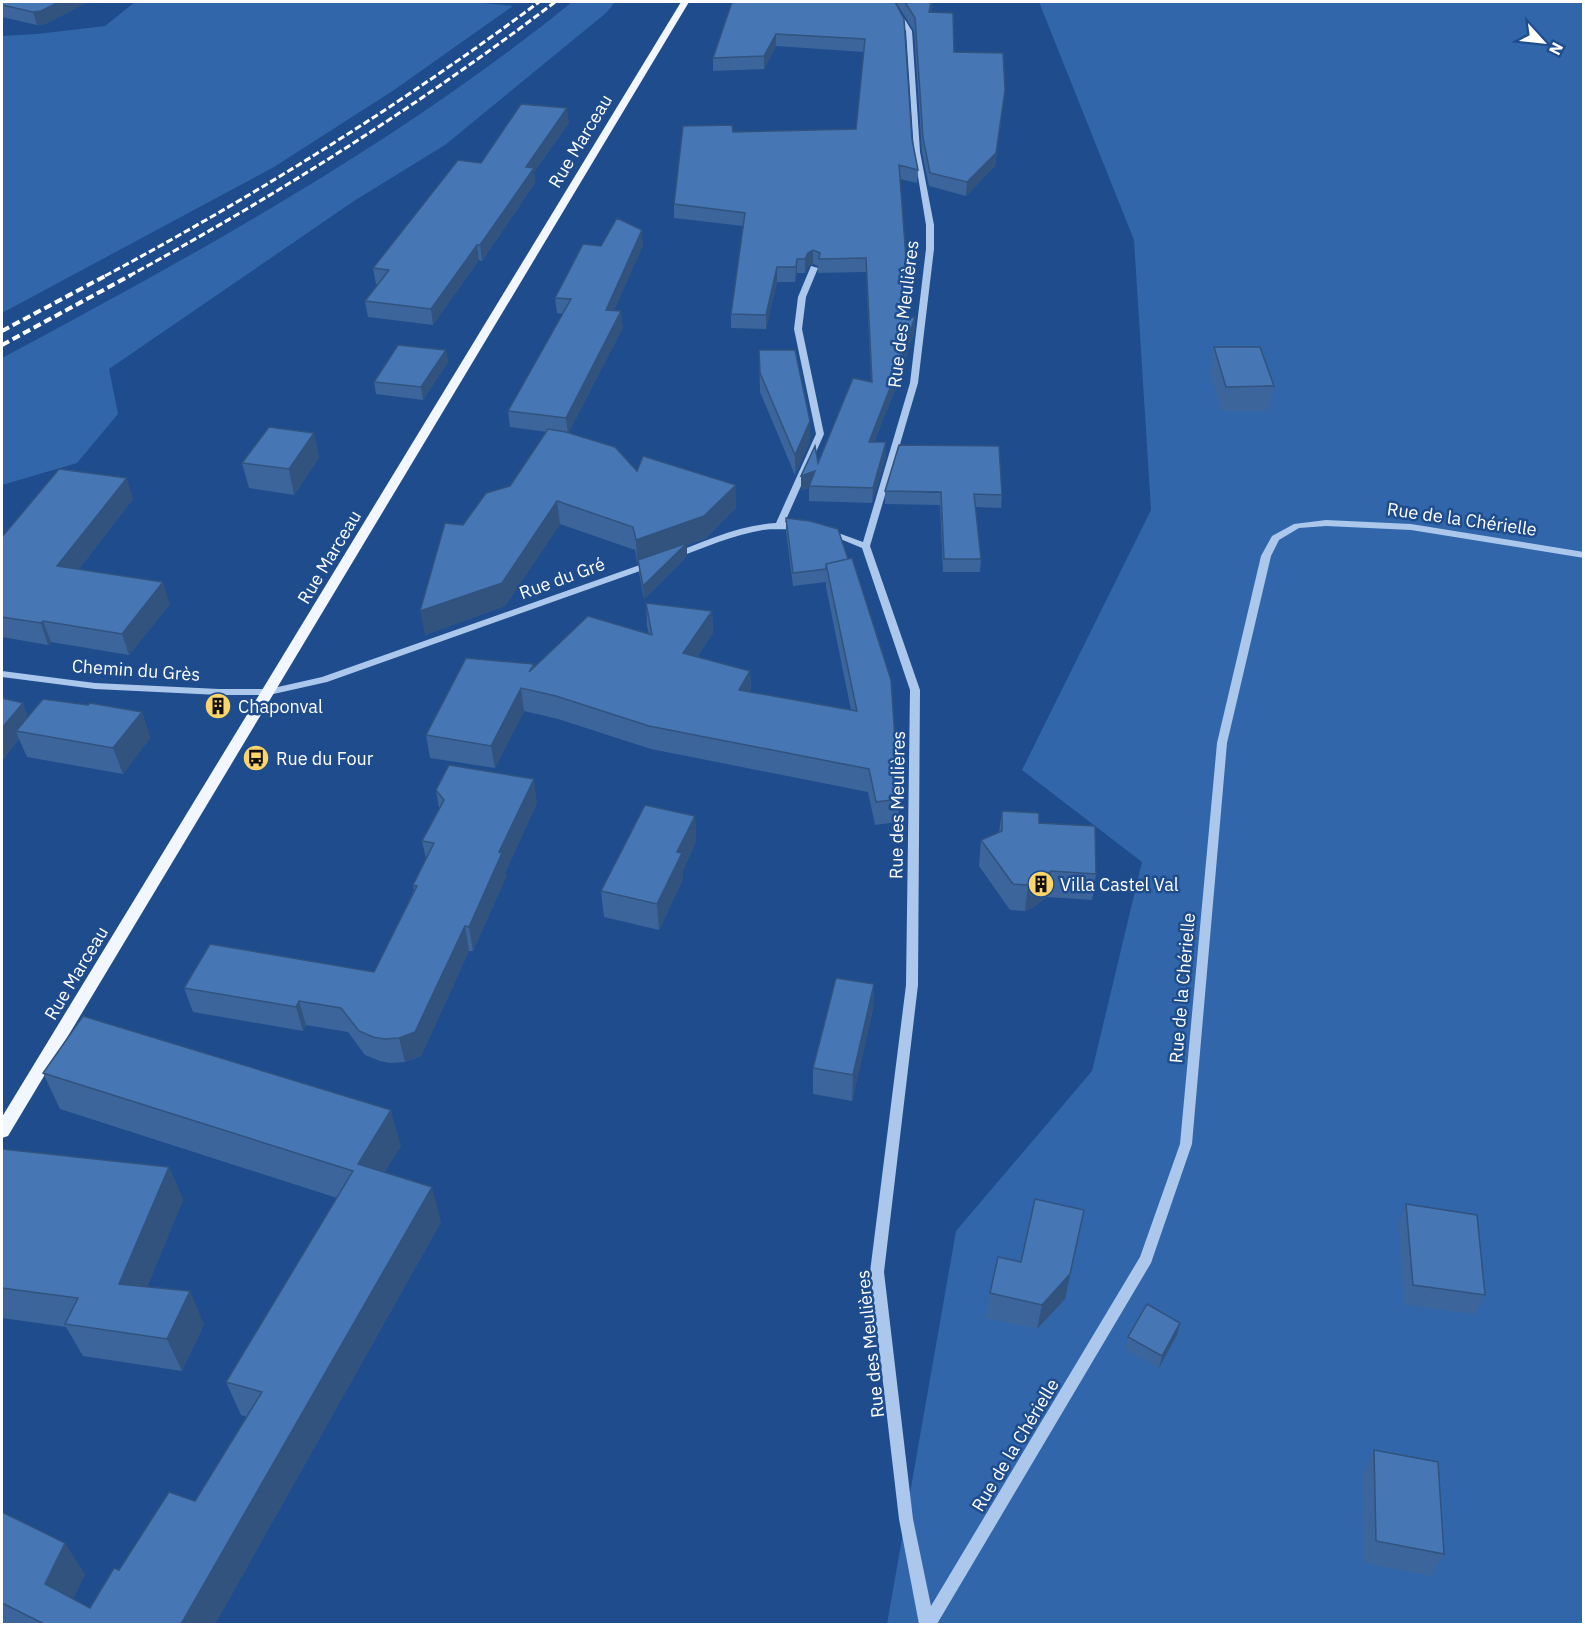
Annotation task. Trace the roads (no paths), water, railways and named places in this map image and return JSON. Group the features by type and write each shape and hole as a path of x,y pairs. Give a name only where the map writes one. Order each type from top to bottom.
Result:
{"main road":[{"name":"Rue Marceau","path":"2,1131 685,2"}],"street":[{"name":"Rue des Meulières","path":"891,2 909,31 917,152 930,225 930,249 914,382 866,546 915,690 912,986 877,1272 906,1519 928,1624"},
{"path":"780,523 820,434 798,329 802,297 814,268"},
{"name":"Rue du Gré","path":"269,692 324,680 742,531 780,523 812,527 866,546"},
{"name":"Rue de la Chérielle","path":"928,1624 1146,1259 1186,1144 1222,743 1266,556 1275,538 1297,526 1326,523 1411,527 1584,555"},
{"name":"Chemin du Grès","path":"2,674 95,686 269,692"}],"railway":[{"path":"105,276 217,214 381,113 539,2"},
{"path":"129,276 239,214 400,113 555,2"},
{"path":"2,331 107,275"},
{"path":"2,345 131,275"}],"place":[{"name":"Chaponval","path":"218,706"},
{"name":"Rue du Four","path":"256,758"},
{"name":"Villa Castel Val","path":"1041,884"}]}
